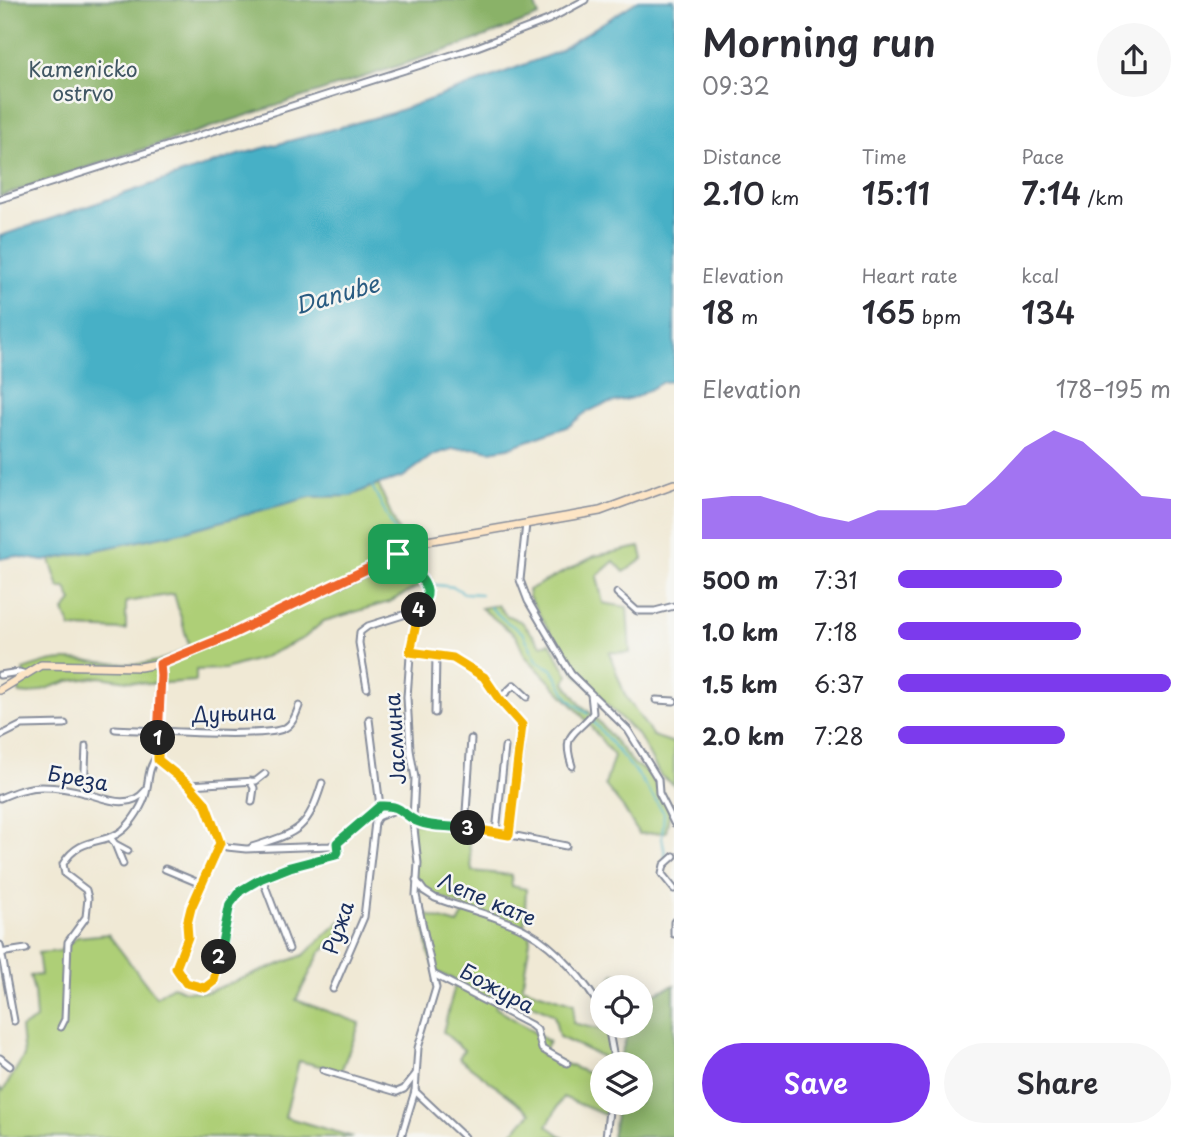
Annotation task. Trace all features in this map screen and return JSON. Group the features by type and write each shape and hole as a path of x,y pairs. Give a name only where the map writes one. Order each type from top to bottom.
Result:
{"main road":[{"path":"0,690 33,668 46,665 133,667 160,664 226,637 411,548 444,536 600,511 674,484"}],"street":[{"path":"0,199 477,47 548,20 585,0"},
{"path":"526,524 520,580 528,601 571,674 628,730 658,779 659,793 674,823"},
{"name":"Јасмина","path":"400,553 426,588 427,595 419,610 410,652 407,697 410,750 415,778 413,820 418,863 417,904 429,962 435,975 436,993 420,1041 415,1091 401,1137"},
{"path":"617,593 637,611 655,611 674,606"},
{"path":"367,688 359,643 360,632 368,626 419,610"},
{"path":"410,652 453,658 486,678 499,699 522,725 509,835"},
{"path":"435,713 436,655"},
{"path":"61,1027 65,1019 68,942 86,917 88,898 86,890 65,874 63,864 83,845 120,832 139,809 147,788 150,767 157,757 160,664"},
{"path":"0,675 19,672 26,674"},
{"path":"499,699 514,685 527,697"},
{"path":"572,766 567,744 570,736 590,717 592,694"},
{"path":"656,700 674,701"},
{"name":"Дуњина","path":"115,729 251,732 279,730 292,723 299,706"},
{"path":"369,719 380,806"},
{"path":"0,736 22,725 65,724"},
{"path":"465,827 471,739"},
{"path":"84,793 86,746"},
{"path":"496,832 505,747"},
{"path":"157,757 189,785 209,810 220,843 227,847 307,848 337,843 380,806 399,808 413,820 566,846"},
{"path":"189,785 250,781 260,779 265,774"},
{"path":"250,781 254,788 252,802"},
{"path":"246,849 298,829 311,814 322,783"},
{"name":"Бреза","path":"0,798 34,787 63,788 117,802 138,798 147,788"},
{"name":"Ружа","path":"333,989 363,917 374,822 378,817 399,808"},
{"path":"110,837 122,864"},
{"path":"220,843 191,908 187,924 188,937 176,968 186,983 205,988 214,981 233,897 262,878 310,860 336,855 337,843"},
{"path":"114,844 128,851"},
{"path":"673,857 664,866 662,874 674,889"},
{"path":"165,869 201,884"},
{"path":"262,878 289,949"},
{"name":"Лепе кате","path":"416,880 424,891 435,898 525,930 542,941 590,993"},
{"path":"674,922 674,934"},
{"path":"0,945 14,1021"},
{"path":"1,953 26,949"},
{"name":"Божура","path":"435,975 531,1025 537,1030 542,1049 567,1063"},
{"path":"0,1058 10,1066"},
{"path":"323,1070 397,1092 404,1089 415,1074"},
{"path":"415,1091 464,1137"},
{"path":"606,1137 609,1115"}],"green space":[{"name":"Kamenicko ostrvo","path":"0,0 533,0 539,16 462,45 0,196"},
{"path":"378,484 405,546 429,581 389,602 324,621 304,638 262,658 225,669 196,670 196,681 149,684 100,677 69,681 30,694 20,693 16,684 25,675 23,670 44,663 66,660 144,664 173,655 189,646 174,594 126,602 126,630 71,628 64,611 72,601 66,588 59,588 50,560 186,531 310,497 351,496"},
{"path":"640,547 643,559 624,572 614,561 597,576 603,603 627,607 630,653 609,652 625,695 653,736 674,743 674,786 660,775 639,736 574,672 529,597 528,590 595,556"},
{"path":"497,605 506,615 522,622 541,645 550,643 568,675 565,683 581,705 595,717 634,764 647,772 671,805 666,832 639,834 605,785 614,756 580,713 525,656 516,636 481,608"},
{"path":"412,822 468,832 472,871 511,875 512,886 526,889 524,930 531,935 522,987 574,1004 573,1023 590,1027 590,1038 610,1038 611,1052 592,1052 559,1037 554,1015 502,990 495,1007 549,1042 542,1054 590,1074 590,1109 563,1097 547,1126 563,1137 508,1137 531,1113 459,1058 464,1050 443,1032 456,981 437,972 429,955 423,914 458,924 467,908 422,890 413,875"},
{"path":"356,909 352,921 320,953 296,1000 360,1023 341,1071 299,1061 285,1117 353,1137 0,1137 0,1088 3,1091 24,1056 21,1028 36,1019 30,976 41,975 38,953 60,951 77,937 108,934 156,997 173,986 185,991 207,992 304,955"},
{"path":"674,985 674,1137 612,1137 616,1115 653,1115 653,1052 622,1052 626,1038 653,1038 653,994"}],"water":[{"name":"Danube","path":"639,0 674,0 674,381 663,382 636,397 602,405 585,413 569,426 508,448 490,451 477,448 452,449 433,455 403,477 372,486 351,496 310,497 186,531 44,561 14,556 0,559 0,236 238,155 392,113 476,83 555,53"}],"waterway":[{"path":"372,486 405,551"},
{"path":"408,555 428,584 454,587 464,593 481,594"},
{"path":"490,607 523,633 538,662 552,669 569,699 588,714"},
{"path":"591,719 638,775 664,813 662,838 666,859"}],"route":[{"path":"398,554 410,564 427,590 419,610 410,652 453,658 484,677 499,699 521,722 521,749 509,835 426,823 413,820 397,807 380,806 337,843 336,855 321,857 262,878 233,897 214,981 205,988 191,986 176,968 188,937 187,924 191,908 220,843 205,803 189,785 158,760 160,664 226,637 398,554"}]}
